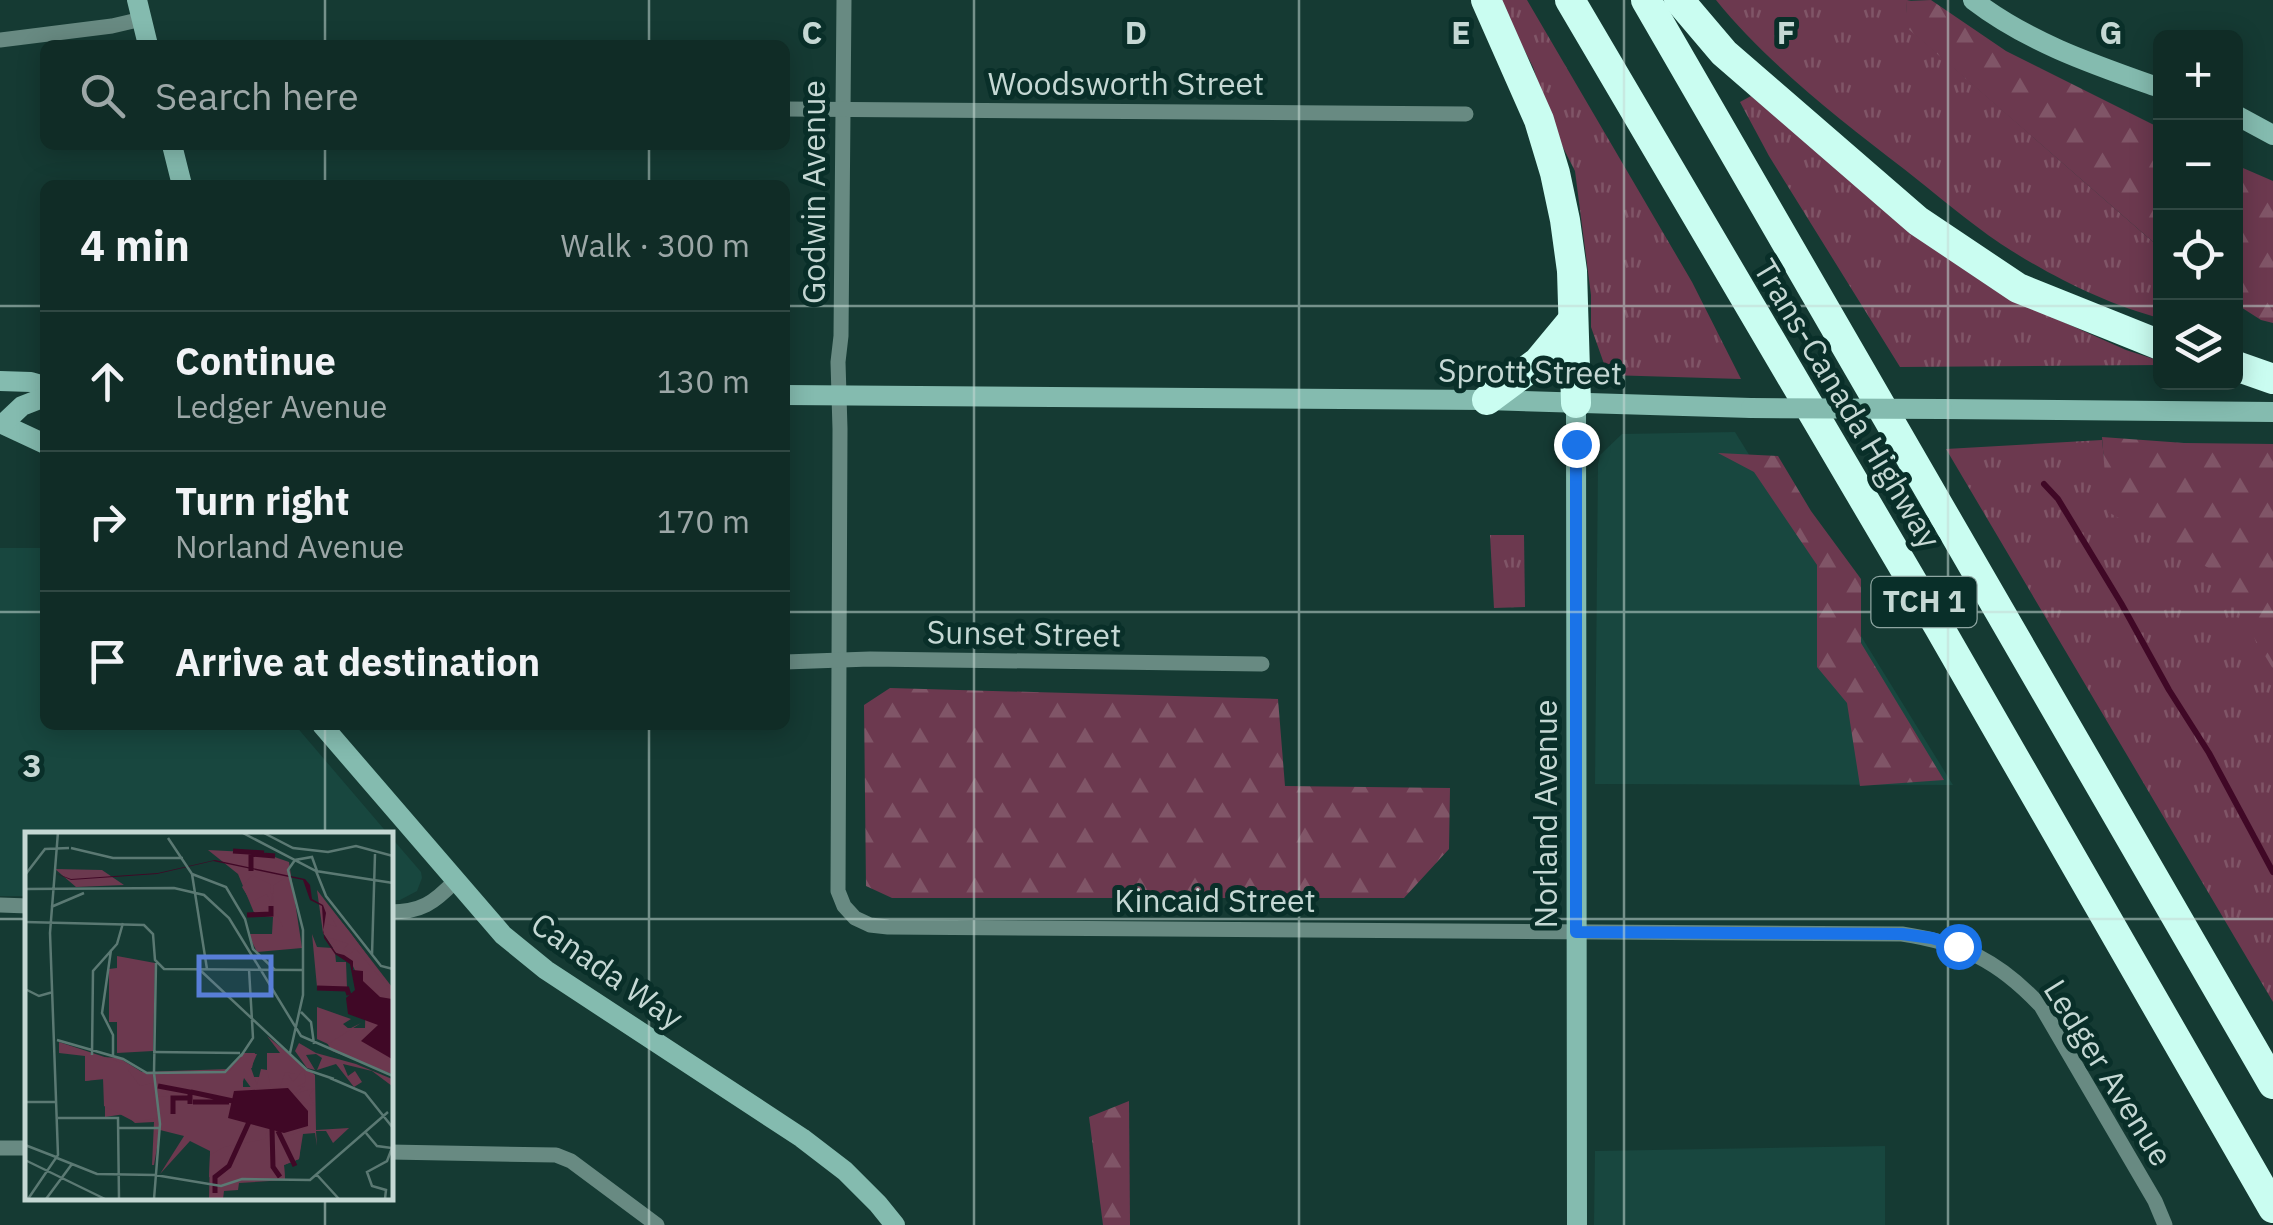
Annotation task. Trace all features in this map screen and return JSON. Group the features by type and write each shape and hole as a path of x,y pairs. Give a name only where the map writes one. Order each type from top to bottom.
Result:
{"highway":[{"path":"1486,0 1539,120 1555,172 1572,271 1576,403"},
{"name":"Trans-Canada Highway","path":"1570,0 2273,1208"},
{"name":"Trans-Canada Highway","path":"1646,0 2273,1084"},
{"path":"1679,0 1724,53 1918,220 2018,288 2153,341"},
{"path":"1487,400 1538,362 1572,321"},
{"path":"2243,369 2273,380"}],"main road":[{"path":"1973,0 2021,32 2061,52 2153,85"},
{"path":"140,10 147,40"},
{"path":"2243,119 2273,135"},
{"path":"173,150 181,180"},
{"path":"0,381 40,385"},
{"name":"Sprott Street","path":"790,394 2273,412"},
{"path":"40,400 22,406 1,424 40,442"},
{"name":"Norland Avenue","path":"1576,403 1577,1225"},
{"name":"Canada Way","path":"326,730 504,935 546,970 802,1138 845,1170 895,1225"}],"street":[{"name":"Godwin Avenue","path":"844,0 838,891 855,918"},
{"path":"0,40 112,26 140,10"},
{"name":"Woodsworth Street","path":"790,109 1466,114"},
{"name":"Sunset Street","path":"790,662 1262,664"},
{"path":"392,912 424,907 455,882"},
{"name":"Kincaid Street","path":"855,918 888,927 1576,932"},
{"name":"Ledger Avenue","path":"1576,932 1902,934 1932,938 1983,957 2041,1006 2156,1201 2165,1225"},
{"path":"392,1152 556,1155 571,1161 657,1225"}],"shaded area":[{"path":"1735,432 1953,785 1595,784 1600,455 1622,434"},
{"path":"0,548 40,548 40,730 299,730 386,832 25,832 25,896 0,896"},
{"path":"392,838 422,878 417,891 392,900"},
{"path":"1885,1146 1885,1225 1594,1225 1595,1151"}],"green space":[{"path":"1499,0 1527,0 1692,282 1741,379 1608,375 1591,327 1591,295 1575,171 1552,126 1533,67"},
{"path":"1716,0 1911,0 1907,1 1906,26 2153,242 2153,316 2078,287 1988,235 1805,90"},
{"path":"1931,0 2006,51 2153,124 2153,242 1905,26 1907,1"},
{"path":"1751,96 2003,295 2153,359 2153,365 1900,367 1769,156 1740,102"},
{"path":"2243,168 2273,181 2273,323 2243,308"},
{"path":"2102,437 2273,444 2273,669 2214,571 2108,512"},
{"path":"2102,440 2104,458 2273,458 2273,1002 1946,449"},
{"path":"1718,453 1778,456 1811,511 1861,579 1861,643 1944,780 1860,786 1847,703 1817,667 1817,565 1754,472"},
{"path":"1490,535 1524,535 1525,607 1494,608"},
{"path":"890,688 1278,699 1285,786 1450,788 1449,849 1404,898 892,898 866,886 864,705"},
{"path":"1129,1101 1130,1225 1103,1225 1089,1117"}],"waterway":[{"path":"2044,484 2058,499 2121,603 2273,872"}],"route":[{"path":"1576,444 1576,932 1902,934 1958,946"}]}
